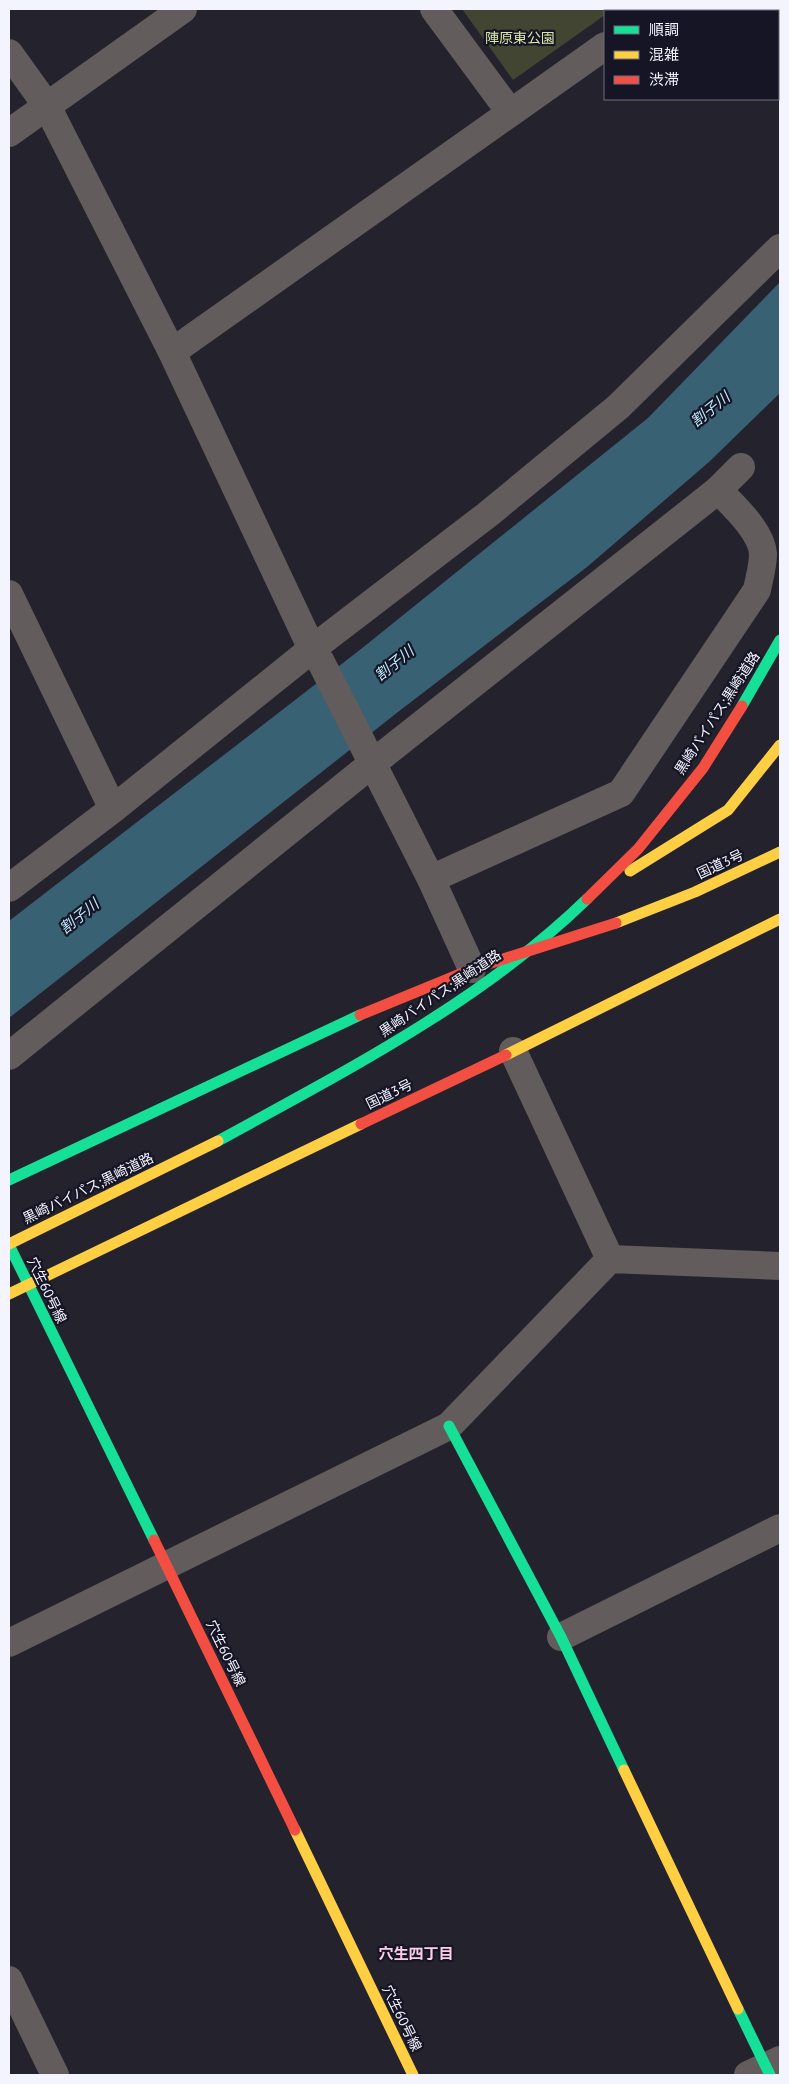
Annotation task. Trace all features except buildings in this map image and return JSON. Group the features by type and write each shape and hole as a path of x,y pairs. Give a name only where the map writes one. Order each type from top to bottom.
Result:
{"main road":[{"name":"黒崎バイパス;黒崎道路","path":"9,1245 216,1142 368,1059 478,989 558,927 638,849 703,768 760,678 780,640"},
{"path":"538,928 728,810 780,746"},
{"name":"国道3号","path":"9,1180 342,1022 472,969 635,917 695,892 780,852"},
{"name":"国道3号","path":"9,1294 513,1051 780,919"},
{"path":"472,969 513,943"},
{"name":"穴生60号線","path":"9,1245 166,1564 413,2075"},
{"path":"449,1426 561,1637 766,2069"}],"street":[{"path":"9,133 183,9"},
{"path":"434,9 510,112"},
{"path":"172,352 604,47"},
{"path":"9,53 47,106 172,352 317,656 431,878 472,969"},
{"path":"9,888 317,656 618,408 780,248"},
{"path":"9,1056 369,759 718,490 741,467"},
{"path":"431,878 621,793 757,590 763,554 754,531 735,506 718,490"},
{"path":"9,594 113,809"},
{"path":"513,1051 610,1259"},
{"path":"9,1643 449,1426 610,1259 780,1266"},
{"path":"561,1637 780,1528"},
{"path":"9,1980 55,2075"}],"green space":[{"name":"陣原東公園","path":"462,9 615,9 604,10 604,16 513,80"}],"water":[{"name":"割子川","path":"780,282 780,393 709,462 587,567 398,712 9,1018 9,921 361,649 648,418"}],"traffic: fast":[{"path":"742,706 780,640"},
{"path":"218,1141 315,1088 458,1002 546,936 587,899"},
{"path":"9,1180 360,1015"},
{"path":"9,1245 154,1540"},
{"path":"449,1426 561,1637 624,1770"},
{"path":"738,2009 770,2075"}],"traffic: slow":[{"path":"630,871 728,810 780,745"},
{"path":"616,923 695,892 780,852"},
{"path":"506,1055 780,919"},
{"path":"9,1294 361,1124"},
{"path":"9,1244 218,1141"},
{"path":"624,1770 738,2009"},
{"path":"295,1830 413,2075"}],"traffic: jam":[{"path":"587,899 638,849 703,768 742,706"},
{"path":"360,1015 472,969 616,923"},
{"path":"361,1124 506,1055"},
{"path":"154,1540 295,1830"}],"district":[{"name":"穴生四丁目","path":"416,1953"}]}
